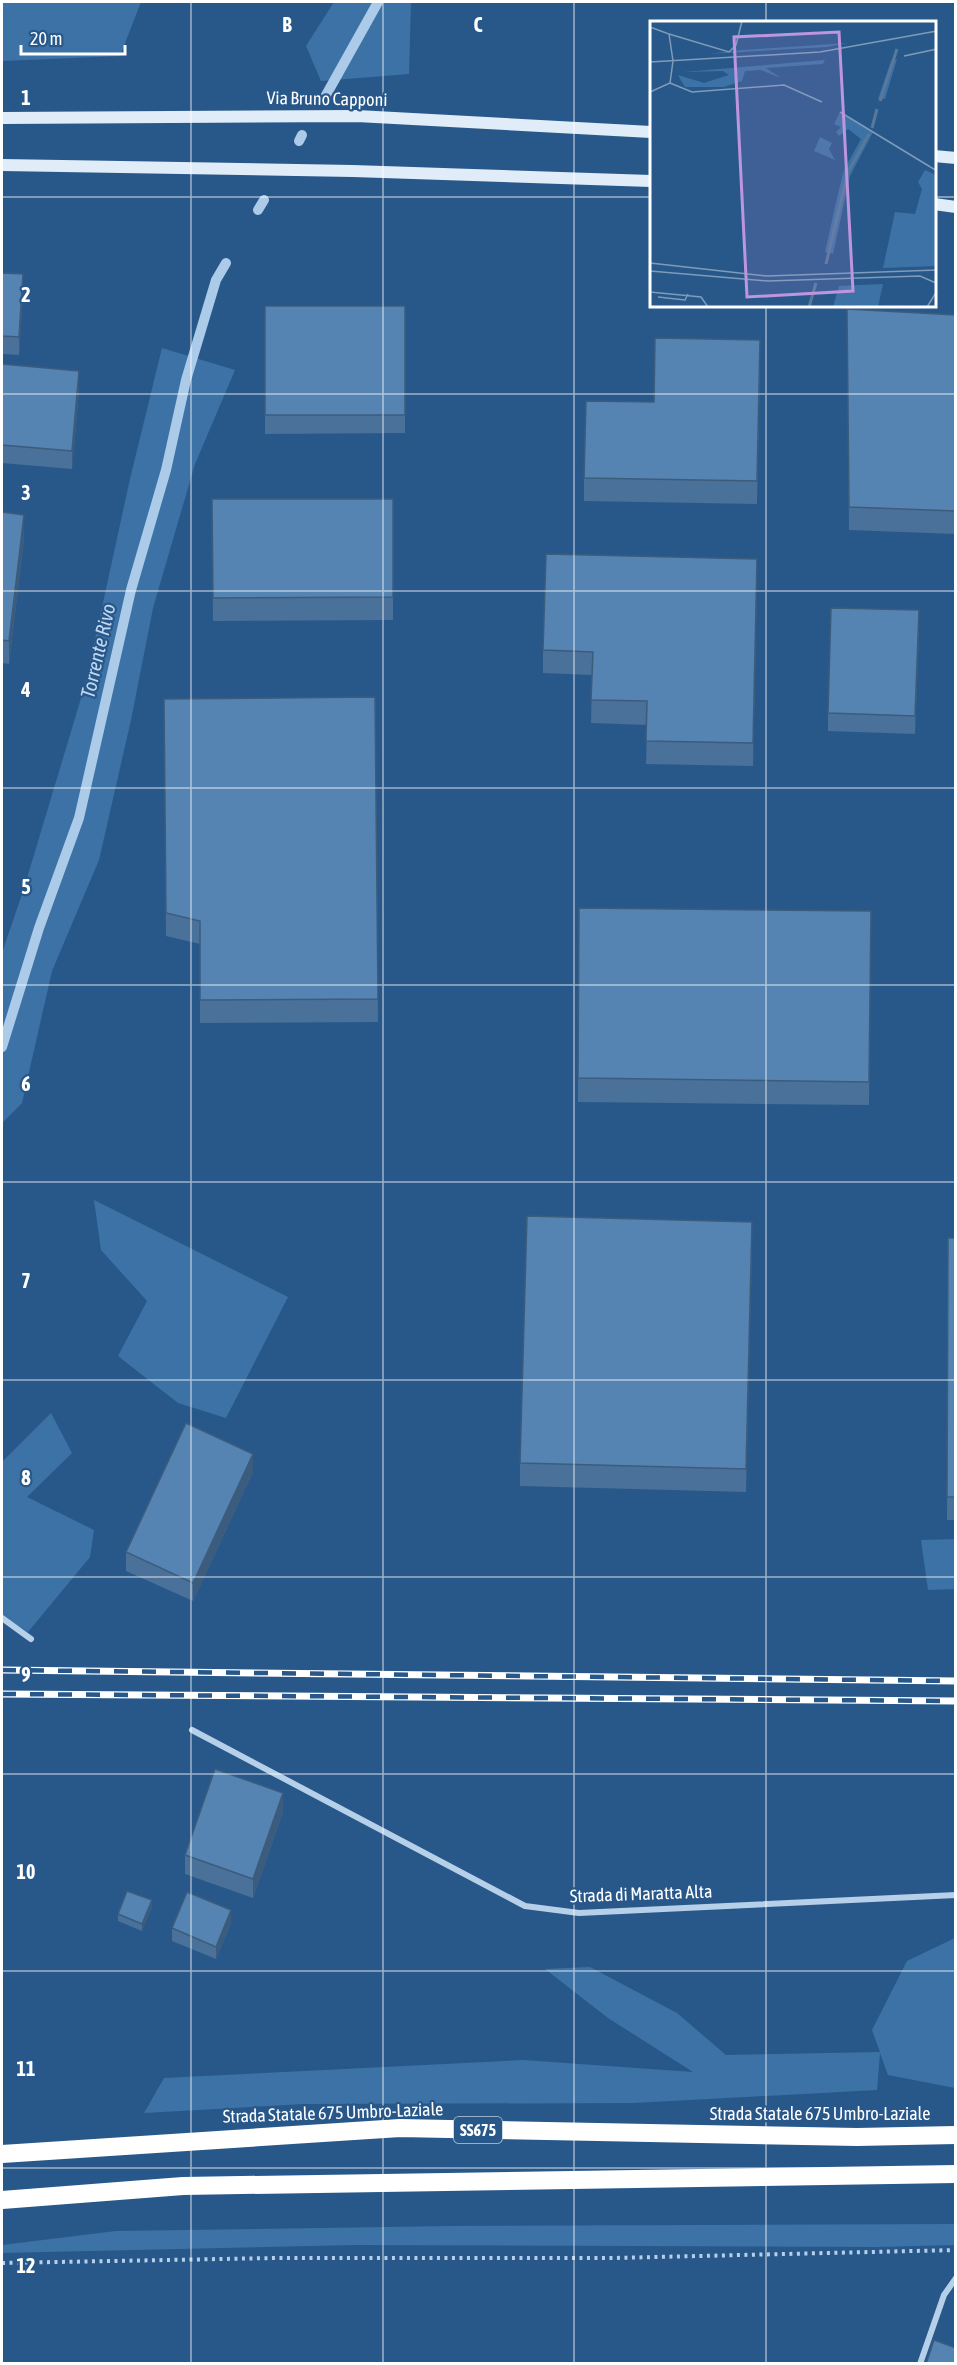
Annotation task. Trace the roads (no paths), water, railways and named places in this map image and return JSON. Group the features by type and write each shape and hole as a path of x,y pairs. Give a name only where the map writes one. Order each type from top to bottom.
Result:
{"highway":[{"name":"Strada Statale 675 Umbro-Laziale","path":"2,2154 400,2128 857,2137 956,2135"},
{"path":"2,2200 183,2186 956,2174"}],"main road":[{"name":"Via Bruno Capponi","path":"2,118 357,116 650,132"},
{"path":"936,156 956,158"},
{"path":"2,165 353,171 650,181"},
{"path":"936,204 956,207"}],"street":[{"path":"2,1618 31,1639"},
{"name":"Strada di Maratta Alta","path":"192,1730 525,1906 579,1913 956,1895"},
{"path":"920,2364 944,2295 956,2278"}],"waterway":[{"name":"Torrente Rivo","path":"325,97 378,2"},
{"name":"Torrente Rivo","path":"299,141 302,135"},
{"name":"Torrente Rivo","path":"258,210 264,200"},
{"name":"Torrente Rivo","path":"2,1047 39,928 79,818 131,590 166,470 186,380 216,280 226,263"}],"railway":[{"path":"2,1670 956,1681"},
{"path":"2,1694 956,1701"}]}
